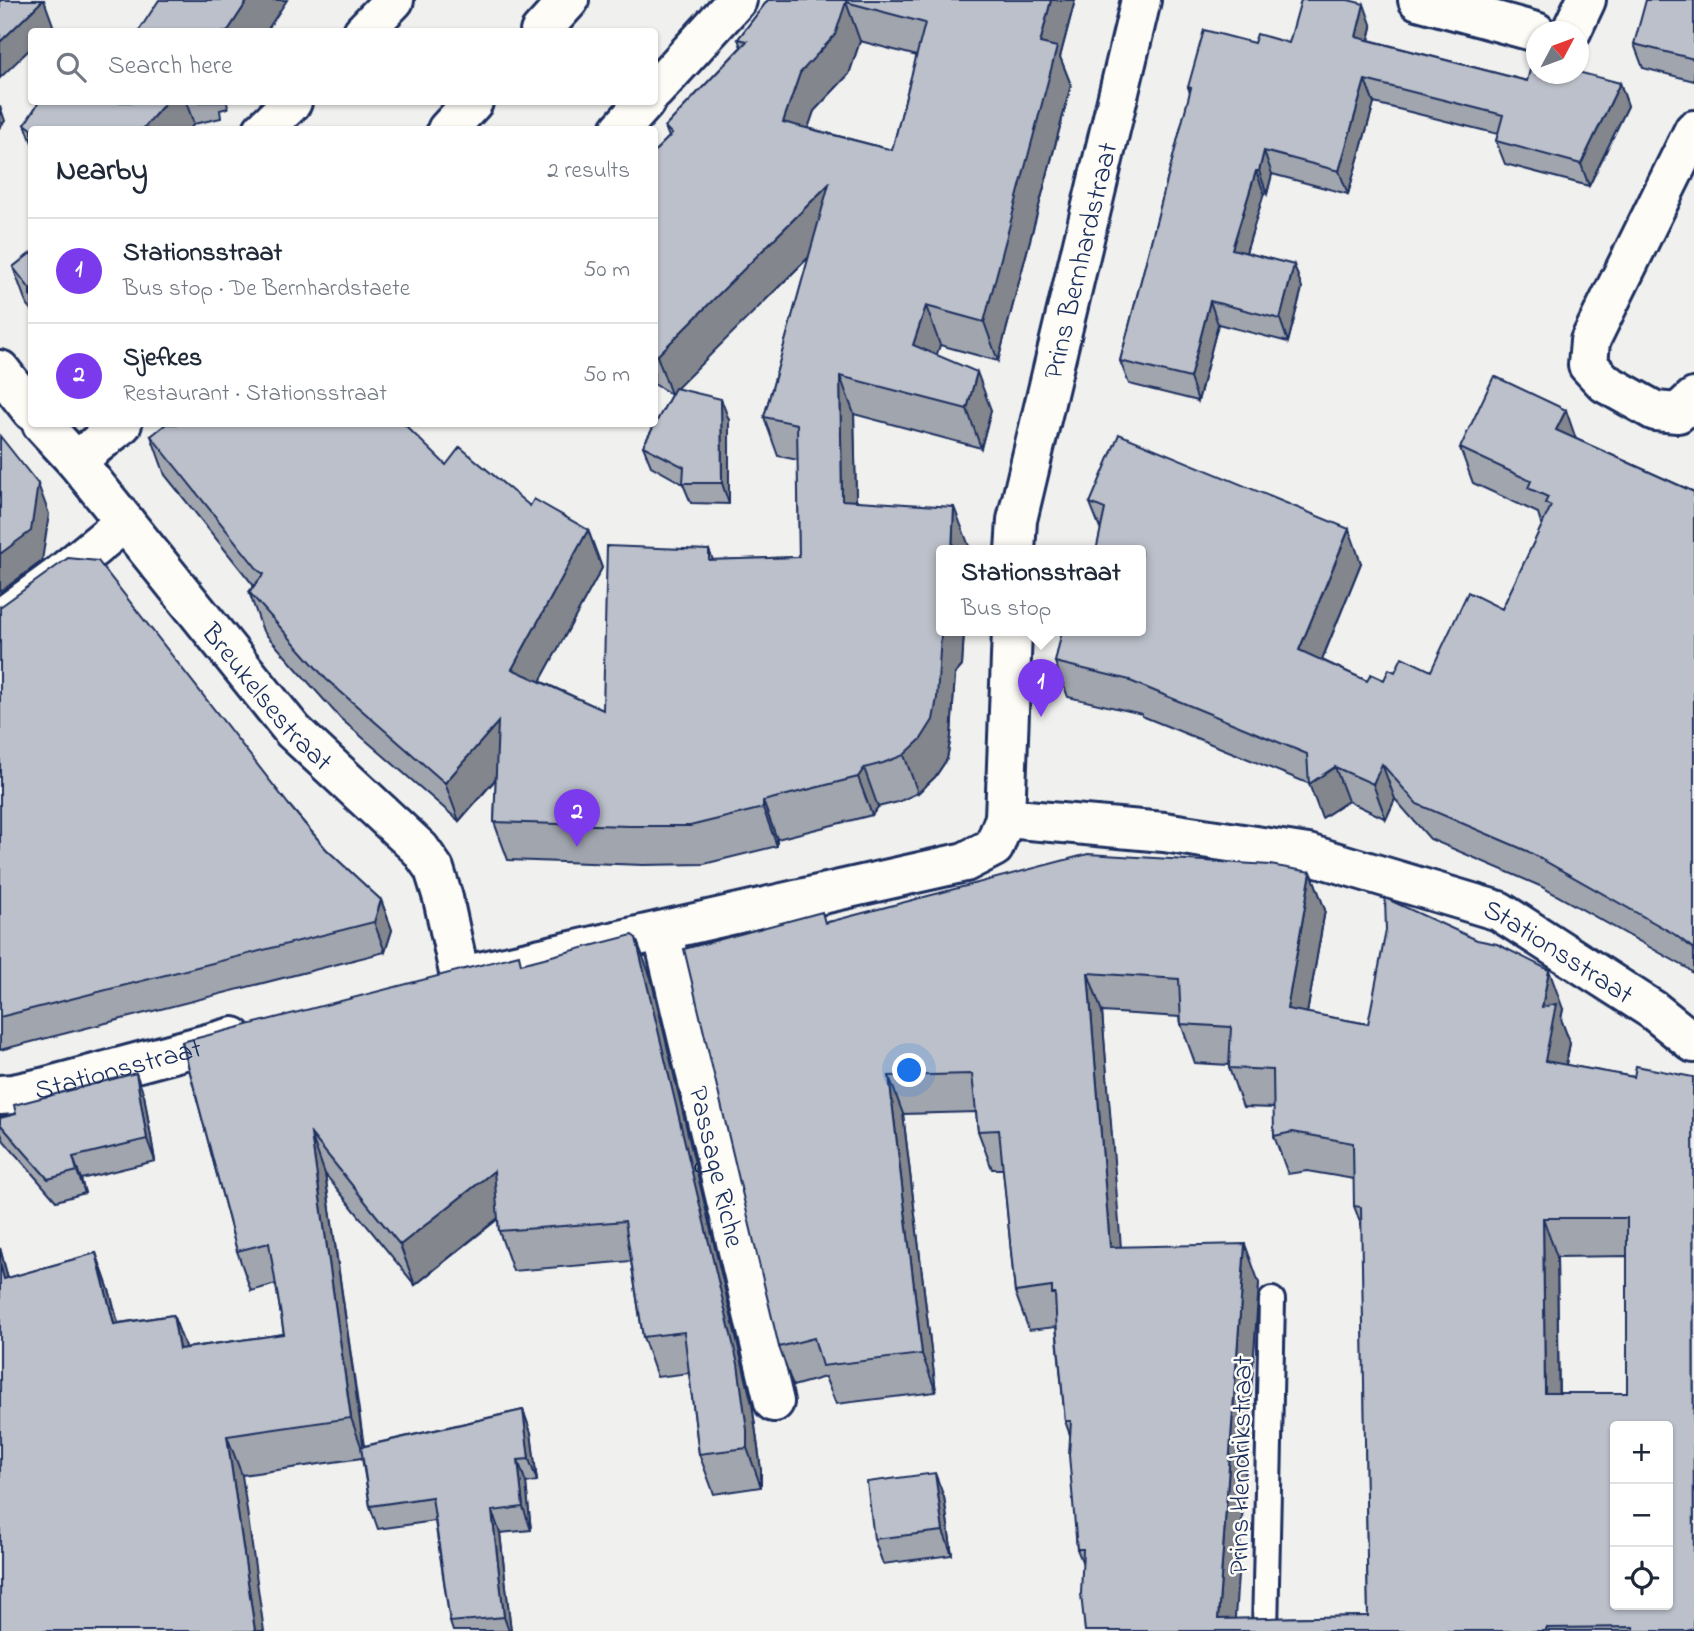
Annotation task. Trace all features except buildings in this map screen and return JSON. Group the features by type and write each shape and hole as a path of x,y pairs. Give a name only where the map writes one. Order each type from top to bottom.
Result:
{"street":[{"path":"367,28 394,0"},
{"path":"544,28 569,0"},
{"path":"658,87 737,0"},
{"name":"Prins Bernhardstraat","path":"1016,535 1141,0"},
{"path":"1418,0 1526,29"},
{"path":"1576,21 1586,0"},
{"path":"267,126 289,105"},
{"path":"451,126 470,105"},
{"path":"624,126 642,105"},
{"path":"1694,130 1590,341 1588,365 1605,383 1655,411 1678,413 1694,398"},
{"path":"0,370 28,406"},
{"name":"Breukelsestraat","path":"45,427 76,461 293,731 420,849 434,869 443,898 446,981 662,930"},
{"path":"76,461 118,427"},
{"path":"0,619 125,522"},
{"path":"662,930 965,862 994,847 1005,818 1012,636"},
{"name":"Stationsstraat","path":"1005,818 1164,832 1308,854 1499,911 1653,1010 1694,1042"},
{"name":"Passage Riche","path":"662,930 774,1402"},
{"name":"Stationsstraat","path":"0,1095 46,1087 259,1030"}],"lane":[{"name":"Prins Hendrikstraat","path":"1265,1631 1272,1300"}],"place":[{"name":"Stationsstraat","path":"1041,717"},
{"name":"Sjefkes","path":"577,847"}]}
